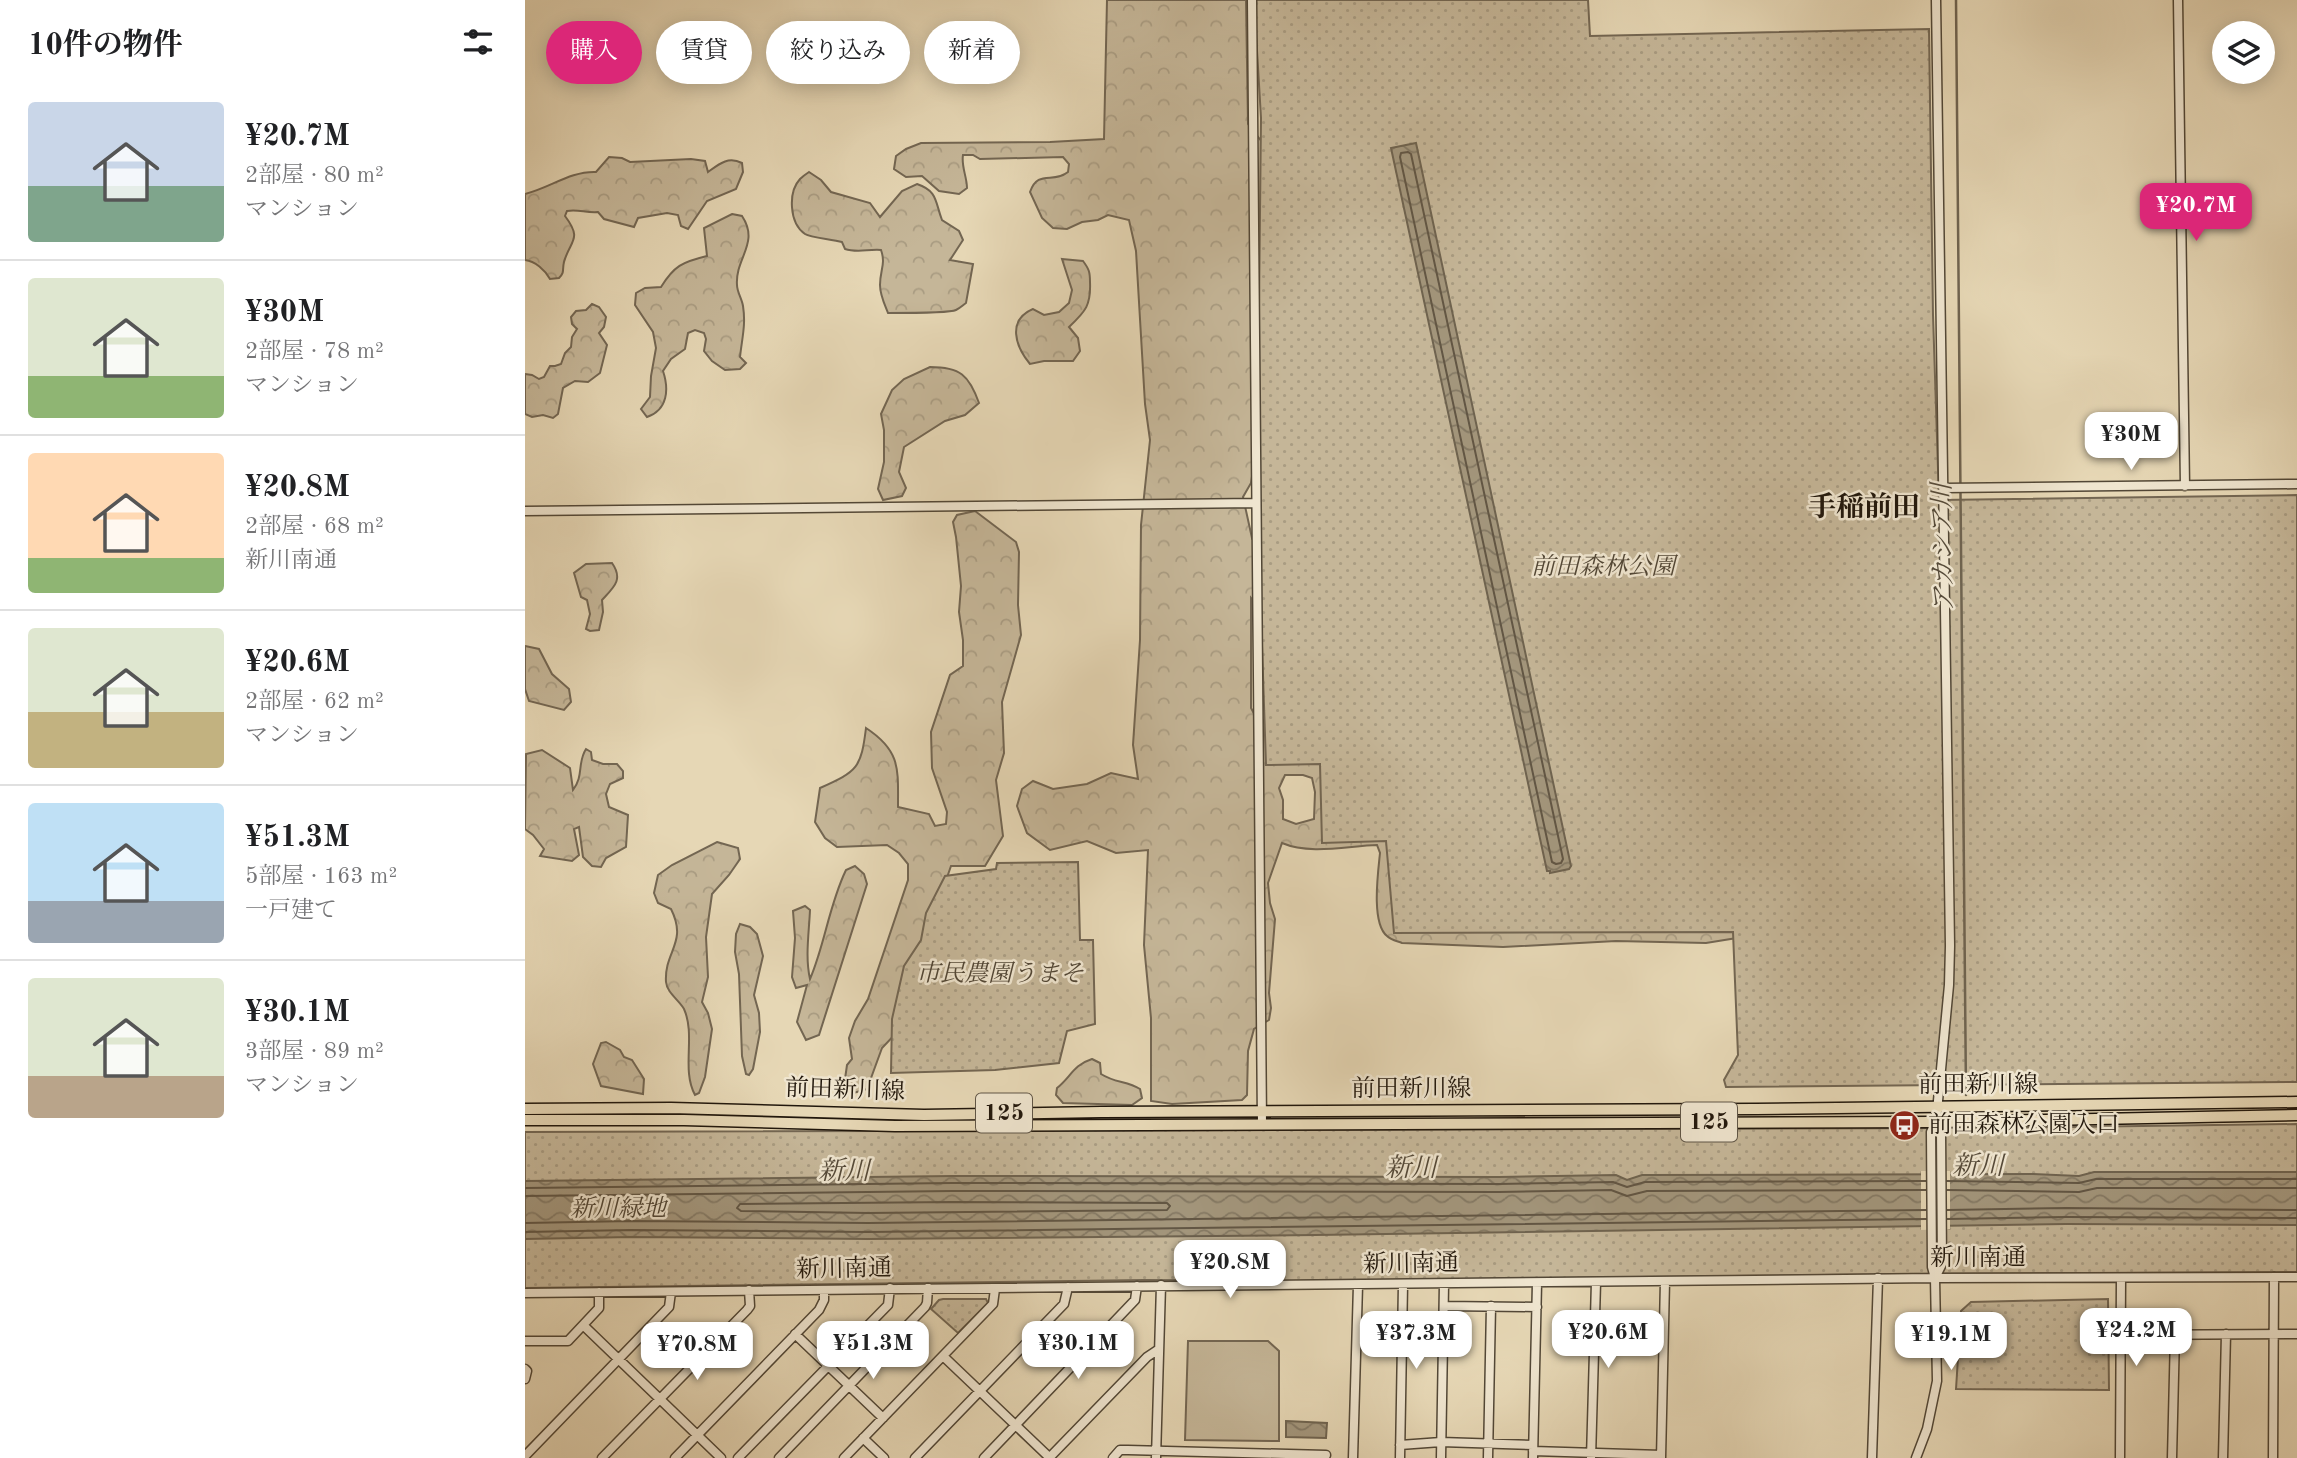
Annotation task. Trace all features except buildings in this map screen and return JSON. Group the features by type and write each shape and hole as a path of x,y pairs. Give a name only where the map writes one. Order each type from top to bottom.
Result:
{"main road":[{"name":"前田新川線","path":"525,1109 671,1108 923,1115 2297,1102"},
{"name":"前田新川線","path":"525,1120 684,1120 895,1126 1262,1124 1939,1127 2297,1115"}],"street":[{"path":"1252,0 1262,1124"},
{"path":"1935,1278 1942,1264 1937,1107 1949,985 1950,946 1947,488 1936,0"},
{"path":"2178,0 2185,486"},
{"path":"1947,488 2297,484"},
{"path":"525,511 1256,503"},
{"path":"1916,1458 1927,1429 1937,1381 1935,1278 1932,1264 1931,1132 1939,1127"},
{"path":"2273,1458 2274,1277"},
{"name":"新川南通","path":"525,1293 928,1287 995,1289 1935,1278 2297,1277"},
{"path":"2120,1458 2121,1278"},
{"path":"1872,1458 1878,1279"},
{"path":"1400,1445 1441,1442 1488,1444 1533,1451 1661,1457 1665,1281"},
{"path":"1591,1455 1596,1282"},
{"path":"1533,1451 1537,1283"},
{"path":"1399,1458 1403,1284"},
{"path":"1441,1458 1444,1284"},
{"path":"1353,1458 1358,1285"},
{"path":"983,1458 1135,1300 1137,1286"},
{"path":"1156,1455 1161,1286"},
{"path":"779,1458 925,1307 928,1287"},
{"path":"915,1458 1064,1304 1067,1287"},
{"path":"739,1458 888,1305 890,1289"},
{"path":"844,1458 993,1304 995,1289"},
{"path":"602,1458 747,1310 750,1306 749,1290"},
{"path":"675,1458 821,1307 824,1290"},
{"path":"525,1341 568,1341 599,1308 599,1292"},
{"path":"525,1456 669,1307 671,1292"},
{"path":"1444,1306 1537,1307"},
{"path":"1487,1458 1491,1306"},
{"path":"583,1325 721,1458"},
{"path":"795,1334 883,1418"},
{"path":"2172,1458 2175,1334"},
{"path":"2223,1458 2226,1334"},
{"path":"2122,1335 2297,1334"},
{"path":"943,1356 1049,1458 1147,1357 1159,1349"},
{"path":"525,1369 525,1379"},
{"path":"863,1438 884,1458"},
{"path":"1113,1458 1120,1450 1156,1455 1326,1455"}],"green space":[{"path":"1107,0 1246,0 1248,124 1262,142 1597,872 1749,936 1706,943 1616,941 1503,947 1402,943 1387,936 1379,920 1377,897 1380,853 1377,845 1304,849 1282,843 1268,883 1275,919 1269,993 1271,1008 1269,1020 1254,1029 1248,1051 1247,1095 1242,1100 1172,1104 1151,1101 1151,1018 1144,945 1148,850 1116,853 1087,841 1050,850 1027,833 1017,806 1022,789 1033,781 1053,789 1087,784 1111,773 1138,779 1133,745 1140,640 1141,525 1150,440 1145,404 1136,251 1129,220 1108,215 1067,229 1053,228 1042,218 1030,192 1037,181 1068,172 1069,164 1063,157 980,159 973,155 963,155 967,188 959,194 939,191 922,176 906,177 894,169 896,156 921,143 1104,139","holes":["1253,470 1262,529 1252,538 1243,497 1251,483","1251,598 1266,615 1268,712 1261,727 1251,708","1285,775 1312,778 1315,792 1314,819 1296,824 1283,819 1283,800 1279,788"]},
{"name":"前田森林公園","path":"1254,0 1588,0 1590,36 1929,29 1939,500 2297,495 2297,1082 1726,1087 1724,1080 1738,1055 1733,932 1394,933 1386,841 1322,843 1320,764 1266,765 1257,496 1261,118"},
{"path":"609,157 630,162 691,159 705,161 708,172 732,160 742,163 743,172 736,189 707,201 688,229 681,226 678,215 667,213 638,218 634,227 604,219 598,212 567,211 565,216 573,230 573,240 562,274 559,278 550,279 539,267 525,260 525,194 577,174 596,172"},
{"path":"809,172 821,180 831,192 870,203 880,217 902,191 917,184 929,190 935,198 942,220 959,231 963,240 950,260 973,264 966,303 952,311 888,313 880,289 883,263 881,250 845,249 842,242 805,234 796,223 792,207 793,192 800,179"},
{"path":"732,214 742,216 749,234 737,275 744,313 740,357 746,363 740,369 725,370 704,351 704,333 695,330 688,333 685,349 671,359 663,371 666,392 663,404 647,417 641,409 650,397 656,348 653,332 635,305 636,293 645,288 661,287 679,266 707,256 704,228"},
{"path":"1062,259 1083,261 1089,273 1088,302 1069,327 1078,338 1080,351 1073,361 1030,364 1020,349 1017,326 1019,320 1033,309 1044,315 1059,312 1069,303 1072,290"},
{"path":"592,304 599,307 606,317 604,327 599,333 607,345 600,373 588,382 575,381 563,388 558,414 553,418 525,414 525,374 539,379 544,377 550,366 561,364 577,329 572,324 571,317 576,311 586,310"},
{"path":"930,367 949,369 962,374 979,403 965,415 945,421 904,447 899,472 906,488 902,496 883,500 878,489 884,462 881,414 892,390 904,379"},
{"path":"975,511 1016,542 1019,552 1018,605 1021,635 1002,702 1004,753 996,780 1003,836 985,866 951,866 927,935 901,1028 882,1048 867,1089 850,1094 844,1086 847,1065 852,1059 849,1038 868,999 908,880 908,864 899,853 887,845 837,847 825,838 815,822 820,788 843,777 855,767 862,752 866,728 892,753 897,771 898,807 929,814 935,826 946,824 947,812 932,768 931,732 950,675 963,666 959,612 961,586 953,522 957,515"},
{"path":"612,563 617,574 616,583 602,600 603,612 599,630 590,631 586,629 590,614 587,600 581,597 574,573 586,564"},
{"path":"525,646 539,649 552,674 569,689 571,702 564,710 529,701 525,689"},
{"path":"586,749 591,752 592,760 603,764 617,764 623,771 623,778 610,784 606,794 609,807 628,815 626,847 606,858 601,867 592,866 583,857 579,827 574,829 579,855 572,861 540,856 544,849 525,829 526,754 542,750 570,768 573,790"},
{"path":"717,842 738,848 740,859 712,894 706,937 708,977 702,1002 712,1029 705,1077 699,1093 695,1095 689,1074 687,1019 684,1009 666,982 668,962 676,939 676,921 671,909 658,903 654,893 658,875"},
{"name":"市民農園うまそ","path":"1078,862 1080,940 1093,940 1095,1024 1067,1031 1059,1063 995,1070 891,1073 892,1019 904,966 921,940 926,913 945,876 996,869 997,863"},
{"path":"855,866 864,874 867,884 819,1035 806,1040 797,1022 807,985 796,988 792,977 795,938 793,911 805,906 810,910 810,979 840,883 846,870"},
{"path":"740,924 750,927 757,934 763,956 754,995 760,1032 753,1069 749,1075 746,1074 742,1056 739,974 735,952 736,934"},
{"path":"606,1042 632,1060 644,1079 643,1094 601,1086 593,1064 601,1043"},
{"path":"1092,1059 1100,1063 1101,1074 1140,1089 1142,1098 1132,1105 1063,1103 1056,1095 1057,1088 1076,1068"},
{"name":"新川緑地","path":"2297,1124 2297,1272 1144,1280 525,1288 525,1132 1995,1128"},
{"path":"943,1299 986,1299 988,1303 958,1333 931,1309"},
{"path":"2108,1299 2109,1390 1956,1389 1961,1311 1971,1302"},
{"path":"1188,1341 1268,1341 1279,1351 1279,1441 1185,1440"}],"water":[{"path":"1416,143 1571,866 1569,869 1550,873 1547,871 1391,148"},
{"path":"2094,1172 2297,1172 2297,1225 2066,1224 1316,1235 525,1239 525,1181 952,1176 1616,1175 1627,1180 1642,1175 2079,1176"},
{"path":"1286,1421 1327,1423 1326,1438 1286,1437"}],"pier":[{"path":"1921,1171 1950,1171 1950,1229 1921,1230"}],"waterway":[{"name":"アカシア川","path":"1956,0 1966,1095"},
{"name":"アカシア川","path":"1965,1177 1966,1163"}],"place":[{"name":"前田森林公園入口","path":"1905,1126"}],"district":[{"name":"手稲前田","path":"1864,509"}],"water label":[{"name":"新川","path":"1978,1167"},
{"name":"新川","path":"1411,1169"},
{"name":"新川","path":"844,1172"}]}
